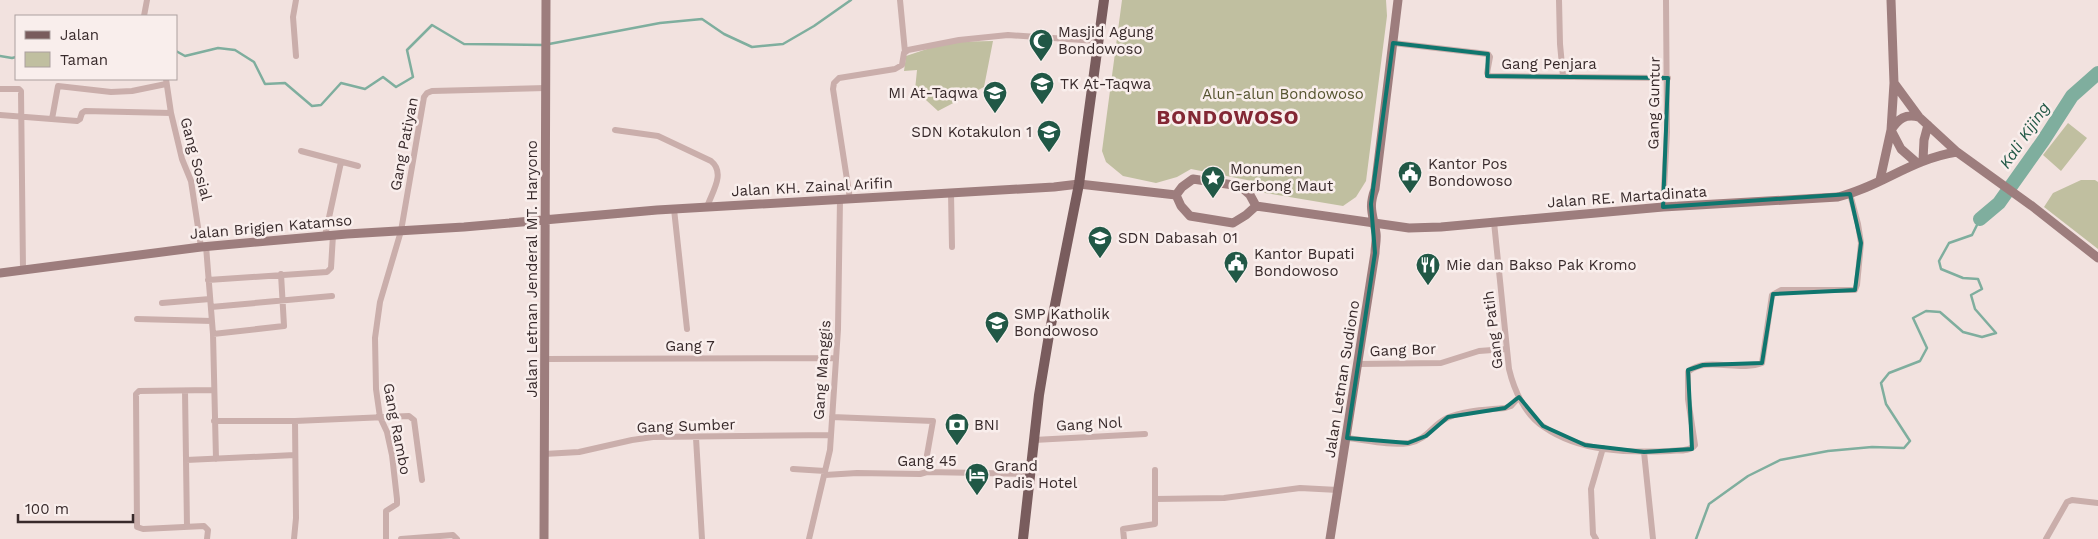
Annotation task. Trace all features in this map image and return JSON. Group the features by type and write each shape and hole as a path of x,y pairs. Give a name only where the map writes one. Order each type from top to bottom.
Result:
{"main road":[{"name":"Jalan Letnan Jenderal MT. Haryono","path":"544,539 546,0"},
{"path":"1023,539 1034,440 1049,335 1079,184 1104,0"},
{"name":"Jalan Letnan Sudiono","path":"1330,539 1375,253 1376,236 1371,204 1375,189 1398,0"},
{"path":"1880,180 1890,130 1894,83 1890,0"},
{"path":"1894,83 1920,117 1957,152 2032,206 2098,258"},
{"path":"1890,130 1898,119 1904,116 1920,117"},
{"path":"1890,130 1901,149 1920,161 1928,125"},
{"name":"Jalan RE. Martadinata","path":"1256,206 1409,228 1663,207 1838,197 1863,190 1920,161 1957,152"},
{"path":"1193,179 1240,186 1250,195 1256,206 1246,215 1232,223 1190,216 1181,206 1176,195 1182,187 1193,179"},
{"name":"Jalan KH. Zainal Arifin","path":"546,220 674,209 1079,184 1176,195"},
{"name":"Jalan Brigjen Katamso","path":"0,273 203,246 546,220"}],"street":[{"path":"144,15 147,0"},
{"path":"296,0 293,17 296,56"},
{"path":"850,199 834,83 843,77 899,67 902,64 905,52 900,0"},
{"path":"1560,0 1563,76"},
{"name":"Gang Guntur","path":"1663,207 1668,78 1666,0"},
{"path":"905,52 959,40 1008,35 1097,41"},
{"name":"Gang Penjara","path":"1393,43 1488,54 1490,58 1488,73 1490,76 1668,78"},
{"path":"52,118 58,86 111,92 132,91 166,81"},
{"name":"Gang Sosial","path":"166,81 171,113 182,159 191,181 208,280 213,334 216,459"},
{"path":"0,88 20,90 23,116 23,270"},
{"name":"Gang Patiyan","path":"401,231 425,94 432,91 546,88"},
{"path":"0,116 77,121 85,111 171,113"},
{"path":"615,130 658,136 716,165 719,175 707,207"},
{"path":"301,151 358,166"},
{"path":"208,280 328,272 331,268 329,236 341,162"},
{"path":"951,193 952,248"},
{"name":"Gang Patih","path":"1494,222 1506,349 1512,380 1519,397 1528,411 1542,426 1567,440 1585,446 1644,452 1692,448 1695,445 1688,399 1688,372 1691,369 1703,365 1740,366 1762,363 1772,295 1781,290 1855,290 1861,243 1850,194"},
{"name":"Gang Manggis","path":"809,539 825,473 831,435 840,266 840,199"},
{"path":"674,209 687,329"},
{"name":"Gang Rambo","path":"386,539 386,511 397,504 397,499 390,448 385,426 380,417 374,359 380,302 401,231"},
{"path":"213,334 282,328 285,324 280,274"},
{"path":"211,307 332,296"},
{"path":"162,303 210,299"},
{"path":"137,319 212,321"},
{"name":"Gang Bor","path":"1359,364 1441,363 1479,351 1506,349"},
{"name":"Gang 7","path":"545,359 836,358"},
{"path":"207,539 208,530 206,527 140,530 136,526 136,393 140,391 213,390"},
{"path":"185,391 187,527"},
{"path":"1347,438 1389,443 1408,443 1426,436 1448,417 1463,413 1505,408 1511,406 1519,397"},
{"path":"214,420 295,421 410,416 413,418 422,480"},
{"path":"832,417 933,421 927,454 927,472"},
{"path":"294,539 295,421"},
{"name":"Gang Nol","path":"1034,440 1144,434"},
{"name":"Gang Sumber","path":"544,454 580,452 632,440 653,438 831,435"},
{"path":"696,438 702,539"},
{"path":"1596,539 1593,534 1591,490 1603,448"},
{"path":"1644,452 1653,539"},
{"path":"186,460 295,454"},
{"name":"Gang 45","path":"793,469 825,473 1030,474"},
{"path":"1124,539 1124,530 1155,524 1155,470"},
{"path":"1155,499 1224,498 1292,488 1338,490"},
{"path":"2046,539 2067,502 2072,500 2098,503"},
{"path":"401,539 455,535 457,539"}],"highlighted area":[{"path":"1393,43 1488,54 1487,76 1668,78 1663,207 1850,194 1861,243 1855,290 1773,294 1762,363 1703,365 1688,370 1692,449 1644,452 1585,445 1543,426 1519,397 1505,408 1448,417 1426,436 1408,443 1347,438 1375,253 1371,204"}],"green space":[{"name":"Alun-alun Bondowoso","path":"1122,0 1386,0 1387,16 1366,181 1356,197 1343,206 1265,193 1252,181 1191,169 1177,177 1156,183 1123,176 1106,162 1102,151"},
{"path":"993,41 984,87 938,111 915,90 917,70 904,71 906,56 948,42"},
{"path":"2068,123 2087,138 2061,171 2043,155"},
{"path":"2081,180 2095,180 2098,182 2098,249 2044,207 2053,193"}],"waterway":[{"path":"549,44 660,23 702,19 724,34 752,47 783,44 814,26 851,0"},
{"path":"178,52 185,56 218,48 235,50 254,62 265,84 285,83 312,106 321,105 341,83 365,89 383,77 396,87 413,77 407,50 432,25 464,44 544,45"},
{"path":"0,56 15,57"},
{"name":"Kali Kijing","path":"1980,219 1999,203 2072,96 2098,73"},
{"path":"1696,539 1709,504 1748,476 1780,460 1828,451 1872,447 1904,448 1910,441 1886,404 1881,383 1889,373 1920,361 1927,348 1913,318 1926,311 1940,312 1963,332 1982,337 1996,333 1975,309 1971,295 1982,289 1978,279 1963,278 1941,269 1939,261 1949,243 1972,235 1980,219"}],"place":[{"name":"Masjid Agung Bondowoso","path":"1041,62"},
{"name":"TK At-Taqwa","path":"1042,105"},
{"name":"MI At-Taqwa","path":"995,114"},
{"name":"SDN Kotakulon 1","path":"1049,153"},
{"name":"Kantor Pos Bondowoso","path":"1410,194"},
{"name":"Monumen Gerbong Maut","path":"1213,199"},
{"name":"SDN Dabasah 01","path":"1100,259"},
{"name":"Kantor Bupati Bondowoso","path":"1236,284"},
{"name":"Mie dan Bakso Pak Kromo","path":"1428,286"},
{"name":"SMP Katholik Bondowoso","path":"997,344"},
{"name":"BNI","path":"957,446"},
{"name":"Grand Padis Hotel","path":"977,496"}],"district":[{"name":"BONDOWOSO","path":"1228,117"}]}
